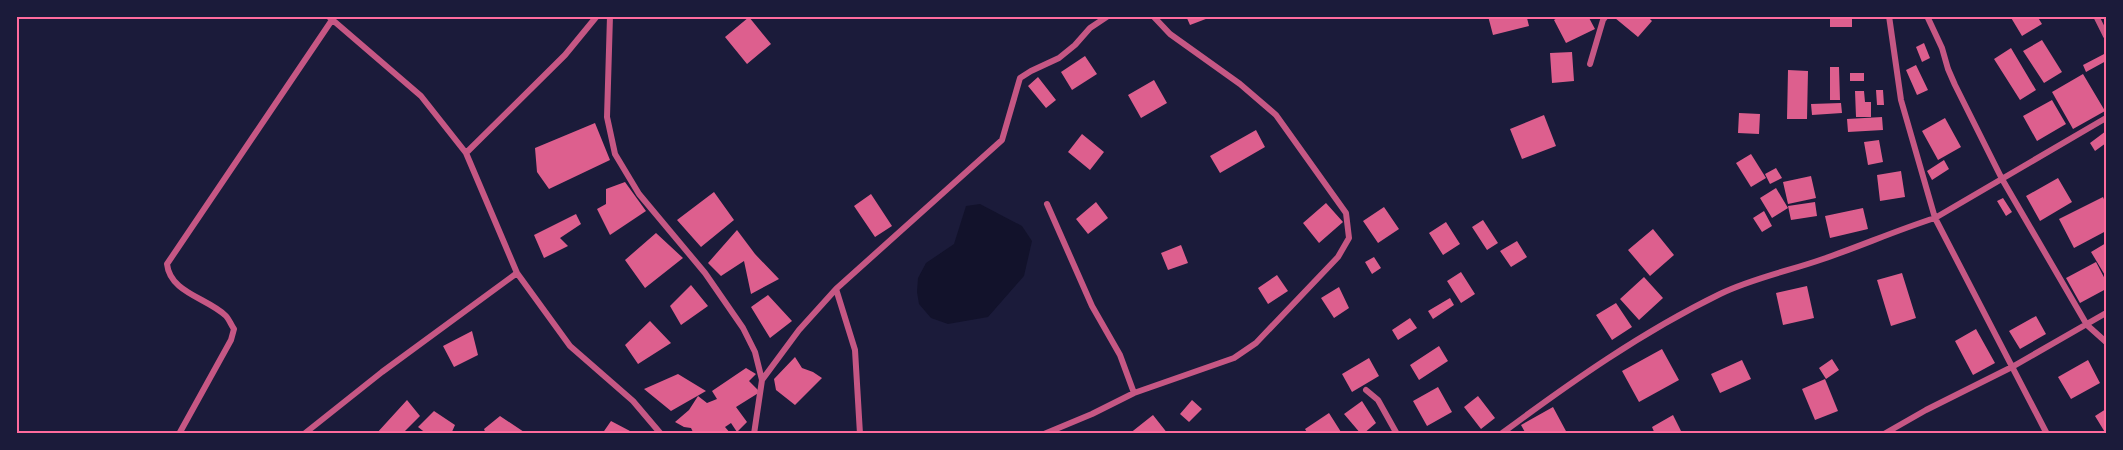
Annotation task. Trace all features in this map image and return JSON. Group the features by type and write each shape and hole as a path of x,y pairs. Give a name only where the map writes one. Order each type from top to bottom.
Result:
{"street":[{"path":"466,153 565,55 597,16"},
{"path":"610,16 607,117 615,154 639,194 705,273 743,327 755,352 762,380 754,434"},
{"path":"762,380 799,330 836,289 1002,140 1020,78 1031,70 1059,58 1090,28 1108,16"},
{"path":"1044,434 1134,393 1234,358 1256,343 1338,256 1348,237 1346,213 1276,115 1240,84 1217,70 1170,34 1153,16"},
{"path":"1590,64 1606,16"},
{"path":"1889,16 1901,100 1935,218 2047,434"},
{"path":"1927,16 1952,77 2002,179 2087,325 2106,342"},
{"path":"2096,16 2106,36"},
{"path":"179,434 231,340 234,329 226,316 177,285 168,275 167,264 330,18 421,96 466,153 517,273 570,346 633,401 661,434"},
{"path":"1501,434 1570,382 1645,335 1722,293 1769,275 1823,260 1935,218 2106,118"},
{"path":"1047,204 1092,306 1120,356 1134,393"},
{"path":"304,434 373,379 517,273"},
{"path":"836,289 855,350 861,434"},
{"path":"1884,434 2012,367 2106,313"},
{"path":"1365,390 1378,400 1397,434"}],"shaded area":[{"path":"980,204 1022,226 1032,241 1024,276 988,317 948,324 931,318 919,304 918,278 926,263 954,244 966,206"}],"building":[{"path":"1186,16 1211,16 1211,17 1190,25"},
{"path":"1488,16 1530,16 1527,18 1529,26 1493,35"},
{"path":"1560,16 1588,16 1595,29 1566,43 1554,20"},
{"path":"1617,16 1647,16 1652,21 1638,37 1615,18"},
{"path":"1830,16 1852,16 1852,27 1830,27"},
{"path":"2010,16 2037,16 2042,24 2022,36"},
{"path":"749,17 771,44 747,64 725,37"},
{"path":"2042,40 2062,72 2044,83 2023,51"},
{"path":"1924,43 1930,58 1922,62 1916,47"},
{"path":"2011,48 2036,90 2020,100 1994,59"},
{"path":"1572,52 1574,81 1552,83 1550,53"},
{"path":"2106,53 2106,61 2086,72 2083,65"},
{"path":"1085,56 1097,74 1072,90 1061,72"},
{"path":"1916,65 1928,90 1917,95 1906,70"},
{"path":"1830,67 1839,67 1840,100 1830,100"},
{"path":"1788,70 1808,71 1807,119 1787,119"},
{"path":"1850,73 1864,73 1864,81 1850,81"},
{"path":"2083,74 2105,111 2073,129 2052,92"},
{"path":"1038,77 1056,100 1046,108 1028,86"},
{"path":"1154,80 1167,103 1141,118 1128,95"},
{"path":"1876,90 1883,90 1884,105 1877,105"},
{"path":"1855,91 1864,91 1865,102 1871,102 1871,117 1856,117"},
{"path":"2052,100 2066,124 2037,141 2023,116"},
{"path":"1841,103 1842,113 1812,115 1811,104"},
{"path":"1739,113 1760,114 1759,134 1738,133"},
{"path":"1544,115 1556,146 1522,159 1510,129"},
{"path":"1882,117 1883,130 1848,132 1847,119"},
{"path":"1945,118 1961,147 1938,160 1922,131"},
{"path":"595,123 610,160 549,189 537,172 535,148"},
{"path":"1256,130 1265,147 1220,173 1210,156"},
{"path":"2106,131 2106,143 2095,151 2090,143"},
{"path":"1082,134 1104,152 1090,170 1068,152"},
{"path":"1879,140 1883,162 1868,165 1864,142"},
{"path":"1751,154 1766,178 1751,187 1736,163"},
{"path":"1944,160 1949,169 1932,180 1927,171"},
{"path":"1776,168 1782,178 1770,184 1765,174"},
{"path":"1901,171 1905,197 1880,201 1877,175"},
{"path":"1811,176 1816,198 1788,204 1783,182"},
{"path":"2058,178 2072,202 2040,221 2026,196"},
{"path":"625,182 646,211 610,235 597,209 606,204 606,189"},
{"path":"1776,188 1788,208 1772,218 1760,198"},
{"path":"714,192 734,220 701,247 677,220"},
{"path":"871,194 892,226 875,237 854,206"},
{"path":"2103,197 2106,204 2106,231 2074,248 2059,219"},
{"path":"2003,198 2012,212 2006,216 1997,201"},
{"path":"1096,202 1108,218 1088,234 1076,219"},
{"path":"1815,202 1817,216 1791,220 1788,206"},
{"path":"1326,203 1343,222 1319,243 1303,223"},
{"path":"1384,207 1399,229 1378,243 1363,221"},
{"path":"1863,208 1868,229 1830,238 1825,216"},
{"path":"1764,211 1772,226 1762,232 1753,218"},
{"path":"576,214 581,224 560,238 568,246 544,258 534,235"},
{"path":"1483,220 1498,243 1487,250 1472,227"},
{"path":"1446,222 1460,244 1443,255 1429,233"},
{"path":"1653,229 1674,255 1650,276 1628,250"},
{"path":"737,230 755,254 779,279 751,294 744,261 721,276 708,263"},
{"path":"656,233 683,258 645,288 625,260"},
{"path":"1517,241 1527,257 1511,267 1500,251"},
{"path":"2106,243 2106,277 2091,252"},
{"path":"1181,245 1188,263 1168,270 1161,253"},
{"path":"1374,257 1381,268 1372,274 1365,262"},
{"path":"2096,262 2106,281 2106,289 2080,303 2066,278"},
{"path":"1461,272 1475,294 1461,303 1447,281"},
{"path":"1902,273 1916,318 1891,326 1877,280"},
{"path":"1277,275 1288,291 1268,304 1258,288"},
{"path":"1644,277 1663,298 1639,320 1620,299"},
{"path":"691,285 708,306 681,325 670,306"},
{"path":"1807,286 1814,318 1783,325 1776,293"},
{"path":"1339,287 1349,308 1334,318 1321,298"},
{"path":"768,295 792,321 770,338 751,307"},
{"path":"1450,298 1454,305 1433,319 1428,311"},
{"path":"1616,303 1632,327 1612,340 1596,315"},
{"path":"2036,316 2046,334 2020,349 2009,331"},
{"path":"1410,318 1417,328 1398,340 1392,330"},
{"path":"650,321 671,343 638,364 625,345"},
{"path":"1976,329 1995,363 1973,375 1955,341"},
{"path":"472,331 478,355 454,367 443,346"},
{"path":"1439,346 1448,361 1419,380 1410,365"},
{"path":"1662,349 1679,380 1639,402 1622,371"},
{"path":"795,357 802,368 822,378 795,405 776,390 774,379"},
{"path":"1369,358 1379,376 1352,392 1342,374"},
{"path":"1832,359 1839,370 1826,379 1819,368"},
{"path":"1742,360 1751,379 1720,393 1711,374"},
{"path":"2088,360 2100,383 2071,399 2058,377"},
{"path":"746,368 756,374 749,381 760,392 736,407 747,422 737,432 731,423 725,427 731,434 694,434 691,428 675,422 689,410 698,396 707,403 717,399 712,391"},
{"path":"678,374 706,391 671,411 644,389"},
{"path":"1825,379 1838,411 1815,420 1802,389"},
{"path":"1438,387 1452,412 1427,426 1413,401"},
{"path":"1478,396 1495,418 1481,429 1464,407"},
{"path":"407,400 420,416 402,434 376,434"},
{"path":"1192,400 1202,409 1189,422 1180,414"},
{"path":"1362,401 1376,423 1361,434 1344,414"},
{"path":"1553,407 1567,433 1526,434 1521,425"},
{"path":"2106,409 2106,434 2095,416"},
{"path":"434,411 455,425 451,434 427,434 418,427"},
{"path":"1329,413 1341,432 1338,434 1308,434 1305,429"},
{"path":"1153,415 1168,434 1129,434"},
{"path":"1673,415 1681,431 1677,434 1655,434 1652,427"},
{"path":"500,416 524,432 521,434 486,434 484,429"},
{"path":"611,421 630,431 629,434 602,434"}]}
